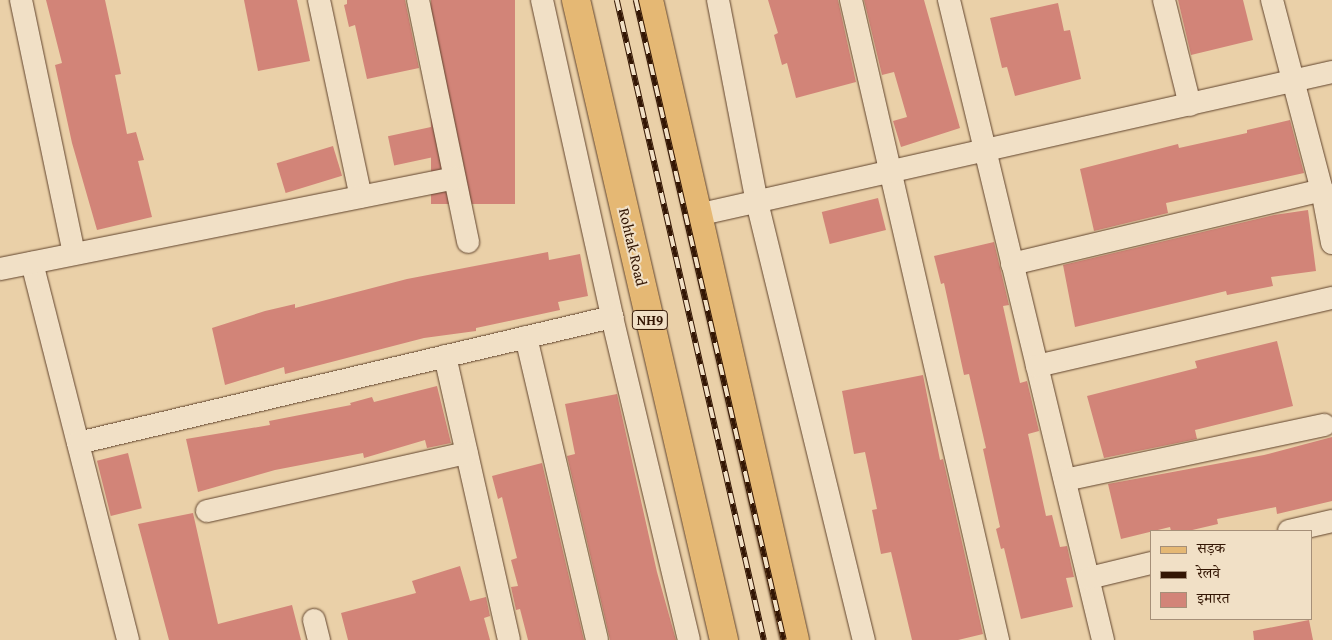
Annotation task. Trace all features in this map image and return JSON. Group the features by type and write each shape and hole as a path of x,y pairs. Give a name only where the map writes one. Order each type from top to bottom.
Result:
{"main road":[{"name":"Rohtak Road","path":"576,0 724,640"},
{"path":"649,0 795,640"}],"street":[{"path":"22,0 74,254"},
{"path":"319,0 361,197"},
{"path":"418,0 468,242"},
{"path":"542,0 612,317 689,640"},
{"path":"718,0 757,202 864,640"},
{"path":"851,0 888,172 998,640"},
{"path":"951,0 984,151 1103,640"},
{"path":"1164,0 1190,105"},
{"path":"1272,0 1322,190 1332,243"},
{"path":"698,215 1332,72"},
{"path":"0,269 454,178"},
{"path":"1012,264 1322,190"},
{"path":"32,263 128,640"},
{"path":"1037,366 1332,298"},
{"path":"78,443 612,317"},
{"path":"526,337 597,640"},
{"path":"445,356 509,640"},
{"path":"1065,480 1324,425"},
{"path":"206,511 467,453"},
{"path":"1293,530 1332,521"},
{"path":"1089,578 1150,564"}],"building":[{"path":"46,0 105,0 121,74 115,75 127,134 136,132 144,160 138,161 152,217 97,230 72,143 55,65 62,63"},
{"path":"244,0 297,0 310,61 258,71"},
{"path":"347,0 405,0 419,68 367,79 355,25 349,27 344,5 347,4"},
{"path":"431,0 515,0 515,204 431,204"},
{"path":"768,0 838,0 856,82 796,98 787,63 782,65 774,35 778,33"},
{"path":"864,0 924,0 960,128 901,147 893,121 907,117 894,72 882,75"},
{"path":"1178,0 1243,0 1253,40 1191,55"},
{"path":"1058,3 1064,31 1070,30 1081,79 1015,96 1007,67 1002,68 990,18"},
{"path":"1290,120 1304,173 1166,203 1168,213 1094,231 1080,169 1178,144 1179,148 1247,133 1247,130"},
{"path":"431,127 437,156 394,165 388,136"},
{"path":"333,146 342,176 286,193 277,163"},
{"path":"878,198 886,230 830,244 822,212"},
{"path":"1308,210 1316,271 1271,277 1273,286 1227,295 1226,291 1075,327 1063,265 1274,215"},
{"path":"994,242 1009,305 1003,306 1020,383 1027,381 1039,431 1028,434 1046,516 1052,515 1060,547 1067,546 1074,577 1066,578 1073,607 1021,619 1004,548 1001,549 996,529 1000,527 983,449 986,448 969,374 964,375 944,283 941,284 934,256"},
{"path":"548,252 549,260 580,254 588,296 558,302 560,310 476,328 476,331 424,338 285,374 284,367 225,385 212,328 265,311 295,304 295,308 407,279"},
{"path":"1277,341 1293,406 1195,430 1197,439 1104,458 1087,396 1197,368 1195,361"},
{"path":"923,375 940,460 943,459 983,634 958,640 912,640 891,552 881,554 872,510 877,509 865,452 854,454 842,391"},
{"path":"437,386 451,443 427,448 425,440 364,458 363,453 275,470 198,492 186,439 270,425 269,421 351,405 350,403 372,397 374,402"},
{"path":"617,394 657,572 676,640 610,640 567,456 575,454 565,404"},
{"path":"1332,437 1332,501 1277,514 1276,507 1217,519 1218,524 1192,530 1171,530 1170,527 1150,530 1150,532 1121,539 1108,484 1264,455"},
{"path":"128,453 142,508 111,516 97,461"},
{"path":"542,463 584,640 528,640 520,609 516,610 511,587 518,586 511,560 517,558 502,497 498,499 492,476"},
{"path":"193,513 218,624 292,605 301,640 169,640 138,524"},
{"path":"460,566 470,601 486,597 490,616 484,618 490,640 348,640 341,613 416,593 412,581"},
{"path":"1309,620 1313,640 1254,640 1253,631"}],"railway":[{"path":"617,0 764,640"},
{"path":"636,0 784,640"}]}
